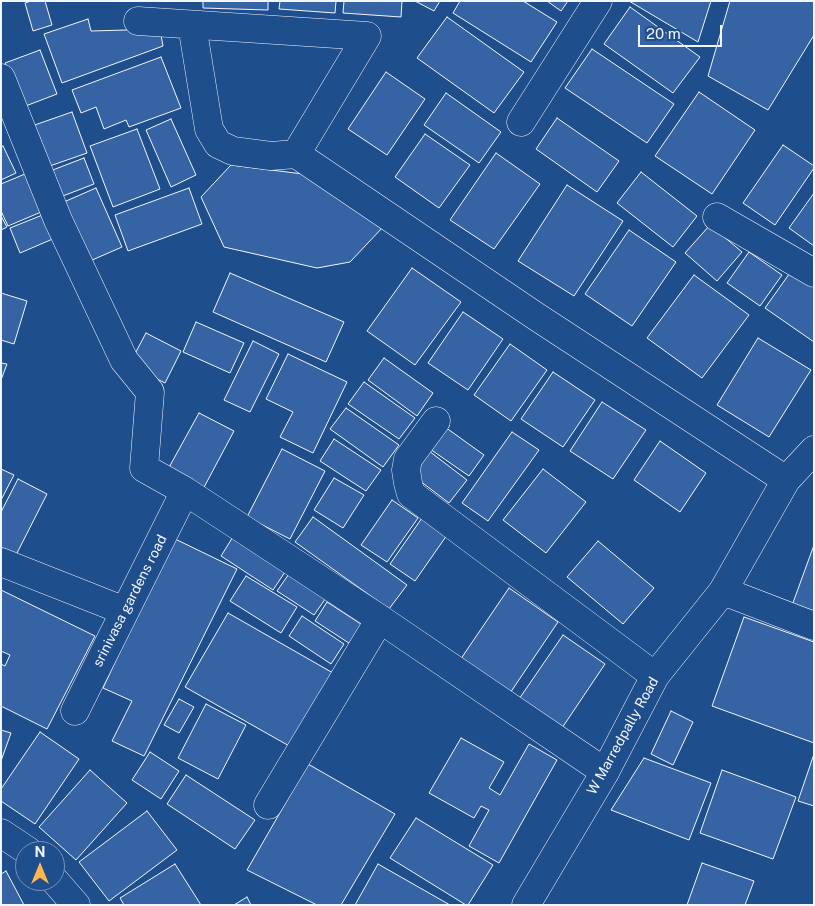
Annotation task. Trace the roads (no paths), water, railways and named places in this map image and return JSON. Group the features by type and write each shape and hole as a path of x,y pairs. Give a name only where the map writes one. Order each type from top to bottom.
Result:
{"street":[{"path":"521,122 598,1"},
{"path":"138,21 367,36 296,154"},
{"path":"192,24 210,129 218,144 233,151 271,156 296,154 786,480"},
{"path":"1,78 58,220 124,360 150,392 144,468 185,490 380,619 605,772"},
{"path":"717,217 814,273"},
{"path":"436,421 408,459 406,470 412,494 655,676"},
{"name":"W Marredpally Road","path":"526,905 605,772 655,676 723,591 786,480 814,450"},
{"name":"srinivasa gardens road","path":"75,711 185,490"},
{"path":"1,562 125,611"},
{"path":"723,591 814,626"},
{"path":"268,805 380,619"},
{"path":"1,833 15,842"},
{"path":"64,891 76,905"}]}
